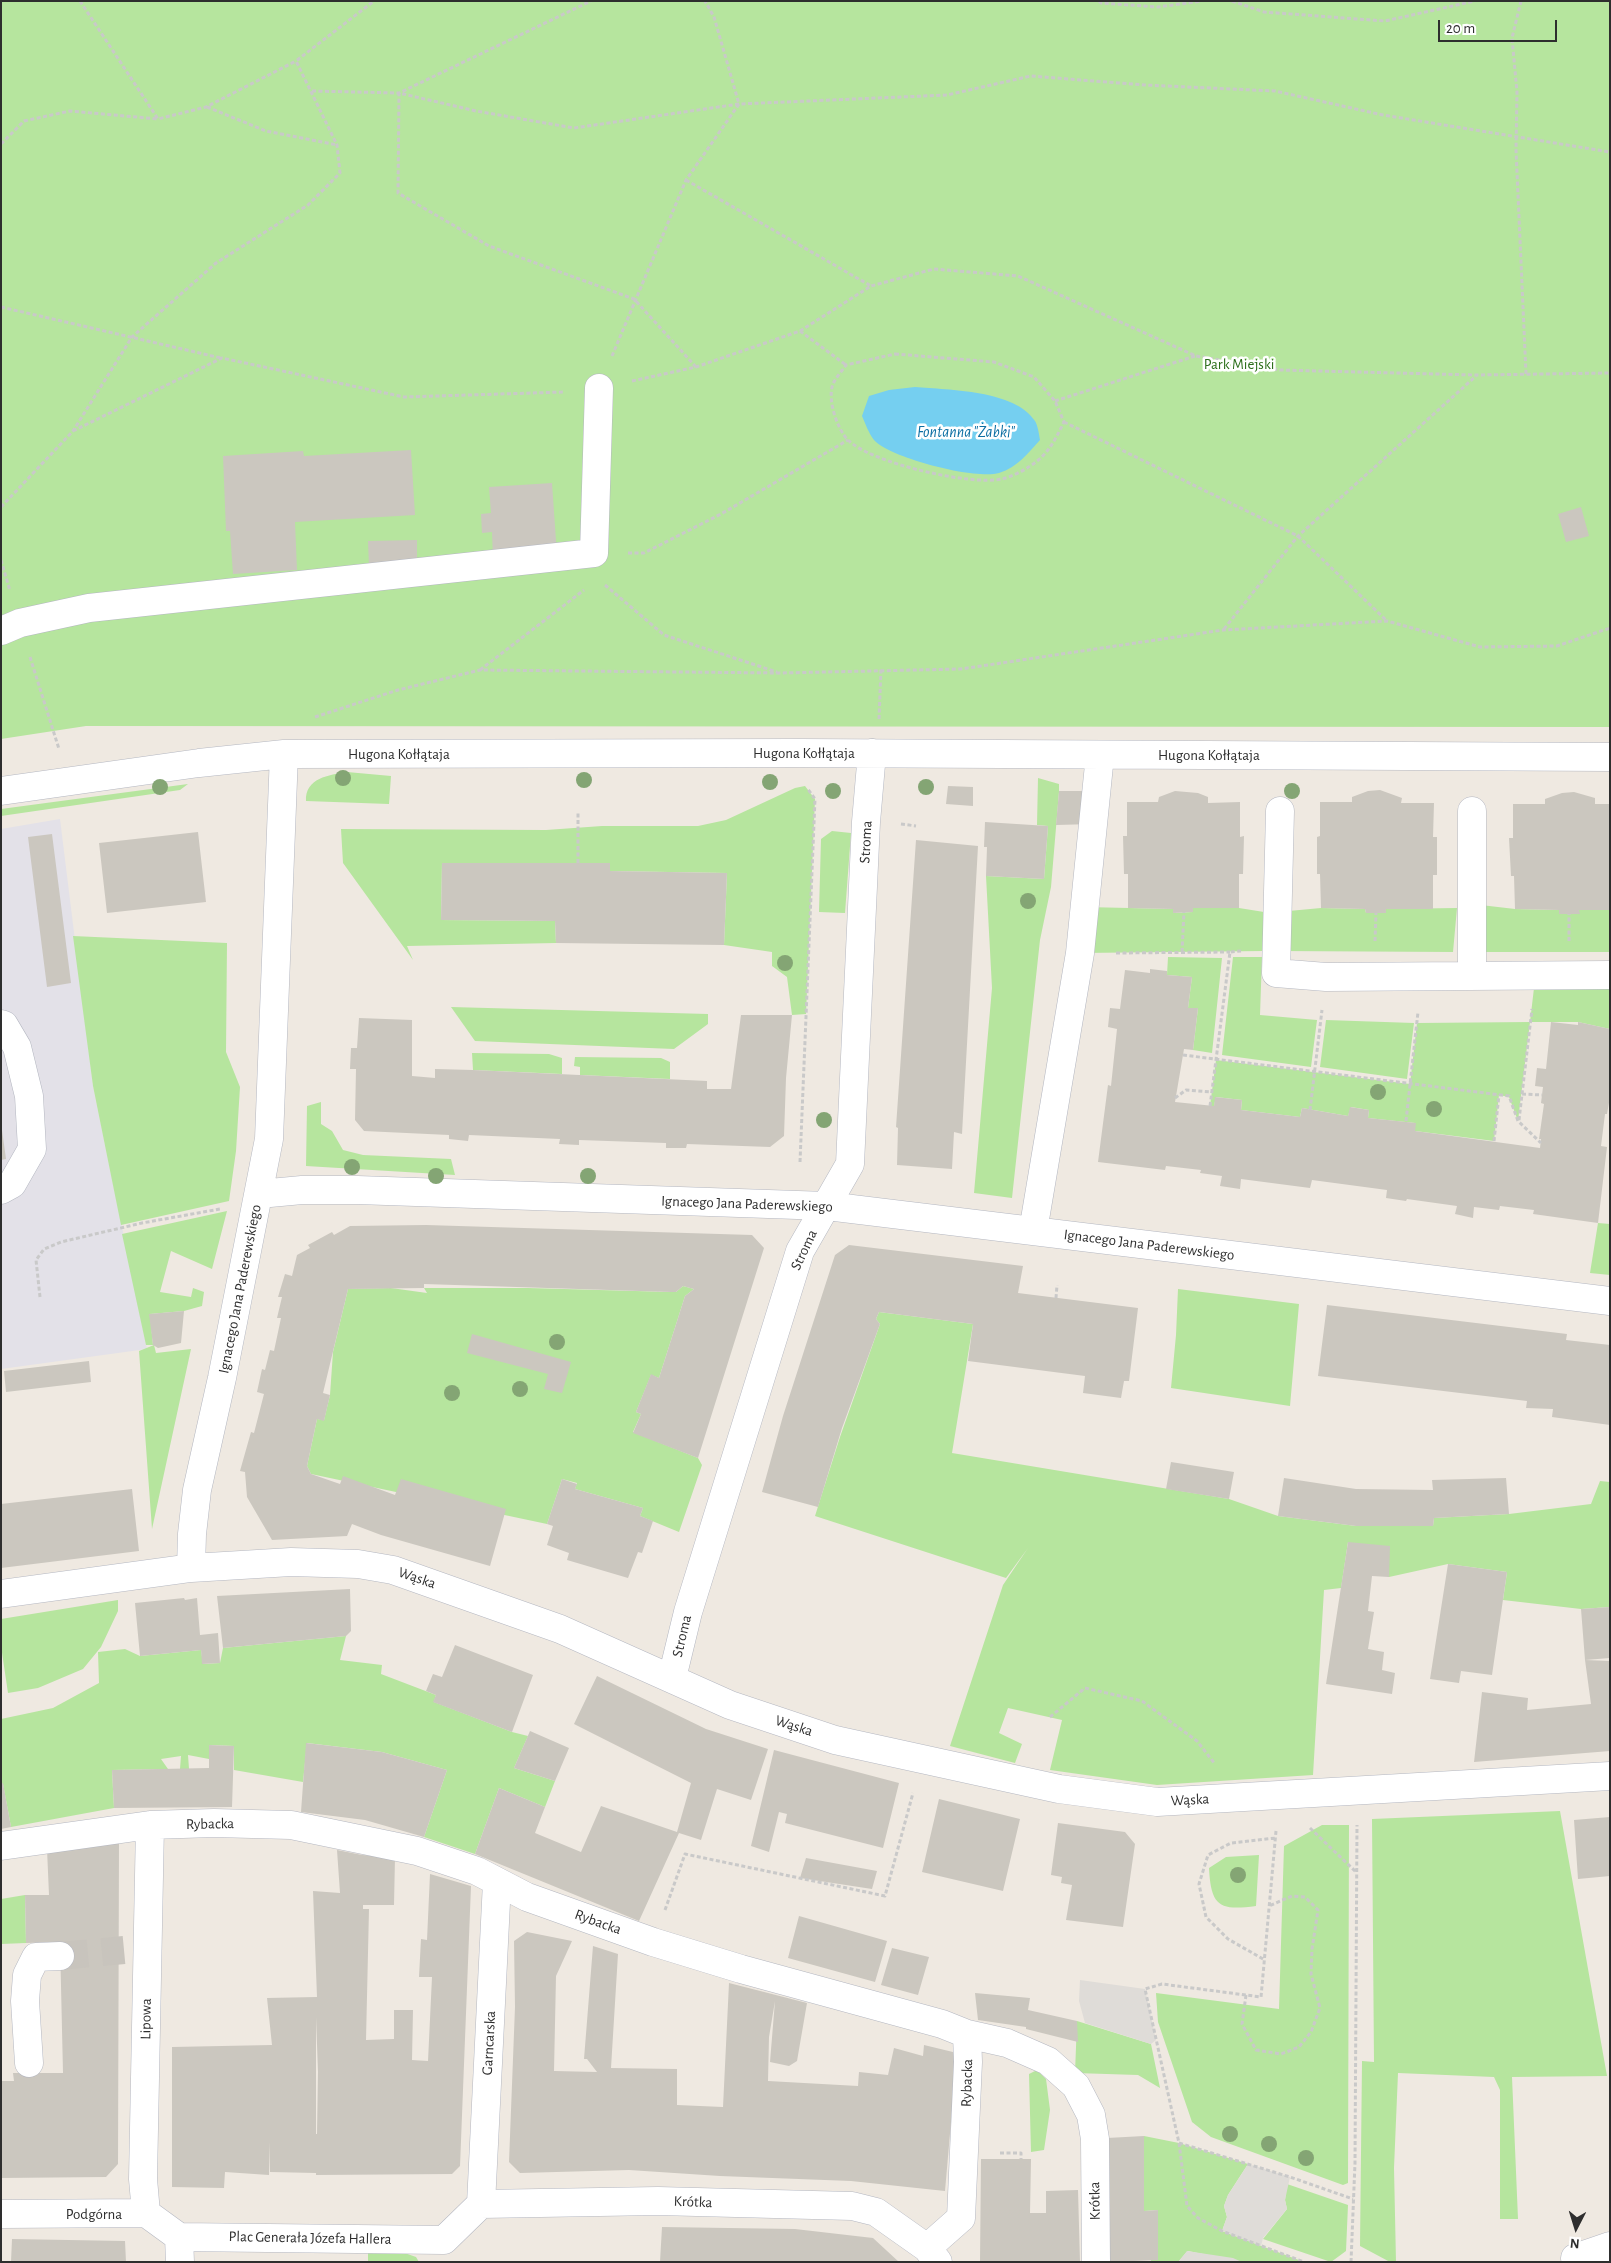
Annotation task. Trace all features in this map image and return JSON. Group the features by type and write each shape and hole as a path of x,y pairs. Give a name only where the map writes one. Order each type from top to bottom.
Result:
{"street":[{"path":"1,631 20,623 89,608 596,566 600,388"},
{"name":"Hugona Kołłątaja","path":"1,792 199,763 284,754 872,753 1610,757"},
{"name":"Stroma","path":"672,1678 688,1612 800,1251 850,1164 866,831 872,753"},
{"path":"259,1194 269,1139 284,754"},
{"path":"1033,1230 1080,953 1100,754"},
{"path":"1280,811 1276,973 1326,977 1610,975"},
{"path":"1472,811 1472,976"},
{"path":"1,1024 4,1025 17,1047 29,1096 32,1149 12,1184 1,1190"},
{"name":"Ignacego Jana Paderewskiego","path":"191,1568 192,1534 197,1490 259,1194 302,1190 357,1190 827,1206 1610,1300"},
{"name":"Wąska","path":"1,1594 191,1568 291,1562 343,1562 394,1570 560,1628 730,1705 835,1740 1066,1790 1158,1802 1610,1776"},
{"name":"Rybacka","path":"1,1846 150,1825 214,1823 291,1825 417,1851 477,1871 527,1896 653,1942 741,1969 942,2024 967,2034 968,2062 961,2218 933,2255"},
{"name":"Lipowa","path":"146,2213 143,2179 136,1950 150,1825"},
{"name":"Garncarska","path":"481,2204 497,1882"},
{"path":"29,2063 26,1975 36,1957 60,1956"},
{"name":"Krótka","path":"967,2034 1007,2043 1048,2061 1076,2086 1091,2115 1095,2139 1096,2262"},
{"name":"Krótka","path":"481,2204 658,2201 852,2206 876,2212 933,2255"},
{"path":"444,2251 481,2204"},
{"path":"146,2213 180,2249"},
{"name":"Podgórna","path":"1,2214 146,2213"},
{"path":"1575,2260 1610,2246"},
{"name":"Plac Generała Józefa Hallera","path":"180,2249 444,2251"}],"path":[{"path":"80,1 158,119"},
{"path":"1,144 24,120 70,110 158,119 206,106 296,61 374,1"},
{"path":"399,93 591,1"},
{"path":"600,388 634,299 686,180 738,104 714,17 705,1"},
{"path":"1098,1 1101,3 1158,7 1202,1"},
{"path":"1232,1 1264,12 1385,21 1475,1"},
{"path":"1521,1 1512,38 1517,92 1516,137 1526,374"},
{"path":"1,507 73,431 132,337 216,263 308,205 340,173 337,145 296,61"},
{"path":"312,91 399,93 476,112 574,128 738,104 947,95 1031,76 1145,85 1275,91 1383,115 1610,152"},
{"path":"399,93 398,193 489,246 634,299 696,367"},
{"path":"206,106 266,131 337,145"},
{"path":"686,180 871,286"},
{"path":"1,307 222,358 404,397 552,393 600,388 696,367 800,331 871,286 934,269 1018,276 1196,356 1280,370 1476,375 1610,373"},
{"path":"800,331 846,365"},
{"path":"1064,422 1049,452 1030,467 1001,479 950,478 898,464 864,450 848,440 832,412 833,384 846,365 895,354 994,362 1034,377 1055,401 1064,422 1298,536 1387,620"},
{"path":"1055,401 1196,356"},
{"path":"73,431 222,358"},
{"path":"1223,630 1298,536 1476,375"},
{"path":"480,670 596,566 644,553 721,514 848,440"},
{"path":"596,566 664,635 780,673"},
{"path":"309,719 398,690 480,670 780,673 961,669 1223,630 1387,620 1480,647 1557,646 1610,628"},
{"path":"879,725 881,670"},
{"path":"34,672 61,756"},
{"path":"800,1162 815,800 802,782"},
{"path":"578,813 578,863"},
{"path":"1182,952 1184,912"},
{"path":"1375,942 1376,913"},
{"path":"1569,914 1569,942"},
{"path":"1080,953 1230,952"},
{"path":"1518,1121 1535,976"},
{"path":"1310,1110 1321,1014"},
{"path":"1406,1121 1418,1017"},
{"path":"1183,1055 1509,1096 1518,1121 1541,1142"},
{"path":"1175,1098 1186,1090 1211,1092"},
{"path":"1522,1094 1542,1095"},
{"path":"1494,1141 1499,1095"},
{"path":"40,1297 36,1260 44,1249 61,1242 142,1223 226,1208"},
{"path":"1056,1298 1058,1285"},
{"path":"1050,1717 1085,1688 1142,1701 1197,1742 1229,1780 1237,1798"},
{"path":"653,1942 685,1854 886,1896 922,1759"},
{"path":"1276,1795 1276,1838 1263,1959 1261,1997 1162,1984 1145,1989 1179,2143 1187,2206 1198,2218 1222,2231 1304,2262"},
{"path":"1351,2262 1357,1817"},
{"path":"1308,1826 1357,1873"},
{"path":"1263,1959 1228,1939 1206,1917 1199,1884 1208,1855 1231,1843 1276,1838"},
{"path":"1246,1995 1242,2024 1256,2050 1281,2054 1299,2047 1312,2032 1320,2008 1311,1974 1312,1949 1318,1910 1305,1897 1292,1896 1269,1906"},
{"path":"1179,2143 1290,2177 1353,2199"},
{"path":"1007,2153 1021,2153 1021,2159"}],"shaded area":[{"path":"60,819 93,1086 147,1349 1,1369 1,829"},
{"path":"1080,1980 1145,1989 1156,2040 1151,2044 1085,2023 1079,2001"},
{"path":"1248,2164 1290,2177 1285,2200 1287,2209 1263,2238 1261,2246 1222,2231 1227,2217 1224,2206 1228,2195"},
{"path":"1187,2251 1233,2258 1242,2262 1178,2262"}],"green space":[{"name":"Park Miejski","path":"1,1 1610,1 1610,727 86,726 1,739"},
{"path":"347,772 391,776 389,804 306,801 309,787 319,779"},
{"path":"1038,778 1059,784 1059,792 1051,887 1040,940 1012,1198 974,1193 992,988 986,876 1044,879 1048,826 1037,825"},
{"path":"188,784 180,790 1,816 1,809"},
{"path":"805,786 815,799 806,1014 792,1015 787,977 772,966 772,952 724,945 727,873 610,871 610,863 442,863 441,920 555,921 556,943 407,946 413,960 343,863 341,829 546,830 602,826 698,826 726,820 795,788"},
{"path":"832,831 851,833 845,913 819,912 821,839"},
{"path":"1472,904 1515,909 1559,910 1560,914 1579,914 1579,910 1610,910 1610,952 1472,952"},
{"path":"1085,907 1173,909 1173,913 1193,912 1193,908 1239,908 1264,912 1264,951 1080,953"},
{"path":"1321,908 1365,909 1366,913 1385,913 1386,909 1457,908 1453,952 1277,951 1278,912"},
{"path":"73,936 227,943 226,1052 240,1087 236,1151 229,1201 121,1225 93,1086"},
{"path":"1168,957 1222,958 1212,1053 1193,1050 1198,1008 1188,1008 1192,977 1167,975"},
{"path":"1233,957 1262,957 1260,1015 1317,1020 1311,1067 1222,1055"},
{"path":"1534,988 1610,989 1610,1029 1578,1022 1530,1022"},
{"path":"451,1007 708,1014 708,1024 674,1049 475,1041"},
{"path":"1326,1020 1414,1023 1407,1079 1320,1067"},
{"path":"1530,1022 1518,1121 1509,1097 1499,1095 1494,1141 1415,1131 1415,1123 1368,1118 1369,1110 1351,1107 1348,1116 1302,1108 1300,1117 1241,1110 1242,1100 1216,1097 1214,1106 1210,1106 1216,1060 1410,1084 1417,1023"},
{"path":"472,1053 549,1054 562,1058 562,1074 473,1070"},
{"path":"575,1057 661,1058 670,1062 670,1079 580,1075 580,1067 574,1066"},
{"path":"321,1102 321,1124 332,1131 343,1150 363,1155 451,1159 455,1175 306,1166 307,1106"},
{"path":"227,1211 212,1269 171,1251 160,1292 191,1297 193,1288 204,1292 202,1306 184,1311 150,1314 153,1345 146,1345 122,1234"},
{"path":"1598,1223 1610,1224 1610,1275 1590,1273"},
{"path":"683,1286 694,1289 685,1296 659,1378 651,1375 636,1412 641,1414 633,1432 698,1458 702,1465 679,1532 640,1516 643,1508 575,1489 577,1483 562,1479 547,1524 311,1474 307,1466 317,1419 324,1420 330,1395 333,1352 348,1289 391,1288 427,1293 424,1288 528,1288 676,1292"},
{"path":"1178,1289 1299,1304 1290,1406 1171,1388"},
{"path":"879,1312 973,1324 952,1453 1229,1499 1278,1516 1356,1526 1433,1526 1434,1518 1509,1514 1591,1504 1600,1481 1610,1482 1610,1607 1581,1609 1503,1600 1507,1572 1448,1564 1389,1577 1348,1542 1341,1588 1324,1590 1313,1775 1157,1785 1050,1770 1062,1720 1008,1708 999,1733 1022,1744 1015,1763 950,1746 1003,1585 1028,1548 1006,1578 815,1516 840,1437 880,1324 876,1319"},
{"path":"154,1345 156,1353 191,1349 152,1529 139,1351"},
{"path":"118,1600 118,1611 101,1647 83,1669 38,1688 8,1693 1,1646 1,1619"},
{"path":"346,1636 340,1660 382,1665 381,1674 436,1695 434,1702 512,1732 528,1736 514,1768 555,1781 545,1807 499,1788 475,1854 424,1837 447,1770 382,1752 307,1743 303,1782 234,1770 234,1746 209,1745 209,1759 188,1755 189,1769 180,1769 181,1756 161,1759 168,1769 112,1770 114,1808 11,1827 3,1784 1,1784 1,1719 53,1708 99,1683 98,1652 125,1649 140,1656 201,1650 203,1664 220,1663 223,1648"},
{"path":"1560,1811 1607,2076 1512,2077 1518,2219 1500,2219 1500,2090 1494,2077 1398,2073 1394,2168 1396,2262 1390,2262 1360,2246 1362,2061 1374,2062 1372,1819"},
{"path":"1322,1825 1349,1825 1348,2183 1343,2185 1211,2137 1192,2122 1158,2022 1156,1993 1279,2009 1284,1846"},
{"path":"1259,1855 1256,1906 1233,1908 1219,1903 1212,1891 1209,1868 1226,1857"},
{"path":"25,1895 26,1943 1,1944 1,1899"},
{"path":"1077,2021 1151,2044 1160,2088 1138,2075 1075,2073"},
{"path":"1037,2070 1046,2079 1050,2110 1044,2150 1031,2152 1029,2074"},
{"path":"1144,2136 1179,2143 1248,2164 1228,2195 1224,2206 1227,2217 1222,2231 1304,2262 1242,2262 1188,2251 1178,2262 1151,2262 1151,2260 1158,2260 1158,2210 1144,2211"},
{"path":"1287,2184 1348,2205 1346,2251 1331,2262 1263,2239 1287,2209 1285,2200"},
{"path":"374,2251 399,2251 416,2257 419,2262 368,2262 368,2253"}],"water":[{"name":"Fontanna \"Żabki\"","path":"915,387 963,391 997,397 1013,403 1035,421 1040,440 1022,460 999,473 972,473 954,470 934,466 897,454 874,440 862,416 869,396 889,390"}],"building":[{"path":"411,450 415,515 295,522 297,570 233,574 230,531 226,531 223,456 303,451 304,456"},
{"path":"552,483 557,555 493,559 492,532 482,533 481,514 491,513 489,487"},
{"path":"1581,507 1589,536 1566,542 1558,514"},
{"path":"417,540 417,563 369,566 368,541"},
{"path":"948,786 973,787 973,806 946,804"},
{"path":"1380,790 1402,798 1401,803 1434,803 1433,837 1437,837 1437,875 1433,875 1433,909 1386,909 1386,913 1366,913 1365,909 1321,908 1320,874 1317,874 1317,837 1320,836 1320,802 1352,802 1352,797 1368,791"},
{"path":"1059,791 1097,791 1093,824 1056,825"},
{"path":"1175,791 1198,793 1208,797 1208,803 1240,802 1240,837 1244,836 1243,874 1239,874 1239,908 1193,908 1193,912 1173,913 1173,909 1128,908 1128,874 1124,874 1123,836 1127,836 1127,802 1158,802 1159,797"},
{"path":"1574,792 1595,798 1595,804 1610,804 1610,910 1579,910 1580,914 1559,914 1559,910 1515,909 1514,876 1511,876 1509,838 1513,838 1513,804 1545,804 1545,799 1562,793"},
{"path":"985,822 1048,826 1044,879 986,876 987,847 984,847"},
{"path":"198,832 206,902 107,913 99,843"},
{"path":"52,834 71,983 47,987 28,837"},
{"path":"916,840 978,846 962,1134 954,1132 952,1169 897,1165 898,1128 896,1127"},
{"path":"442,863 610,863 610,871 727,873 724,945 556,943 555,921 441,920"},
{"path":"1150,969 1167,971 1167,975 1192,977 1188,1008 1198,1008 1193,1050 1184,1049 1175,1102 1214,1106 1215,1097 1242,1100 1241,1110 1300,1117 1302,1108 1348,1116 1350,1107 1369,1110 1368,1118 1416,1123 1415,1131 1540,1148 1541,1139 1539,1139 1544,1104 1541,1103 1543,1087 1535,1086 1537,1068 1546,1069 1551,1022 1578,1025 1578,1022 1610,1029 1610,1097 1607,1114 1605,1114 1601,1146 1607,1147 1598,1223 1533,1214 1534,1210 1500,1206 1499,1210 1474,1207 1473,1218 1455,1214 1457,1206 1386,1198 1387,1190 1312,1180 1310,1188 1241,1179 1240,1189 1220,1186 1222,1176 1200,1173 1201,1170 1166,1166 1165,1170 1098,1162 1108,1085 1111,1086 1117,1029 1108,1027 1110,1008 1120,1009 1125,970 1150,973"},
{"path":"741,1015 792,1015 786,1078 784,1136 770,1147 687,1144 686,1148 666,1148 666,1143 579,1140 579,1145 559,1144 560,1139 469,1135 468,1141 449,1139 449,1135 364,1131 355,1120 356,1069 350,1069 351,1048 357,1048 359,1018 412,1020 412,1076 435,1078 435,1069 473,1070 707,1081 707,1089 731,1089"},
{"path":"1,1131 6,1159 1,1160"},
{"path":"426,1225 752,1235 764,1248 698,1458 633,1433 641,1414 636,1412 651,1374 659,1378 685,1296 694,1289 683,1286 676,1292 671,1292 424,1284 424,1288 348,1289 323,1393 330,1395 324,1421 317,1419 307,1466 311,1474 340,1484 343,1476 395,1495 401,1479 506,1509 490,1566 381,1535 352,1524 347,1536 272,1540 247,1497 245,1472 240,1471 251,1432 254,1433 264,1394 257,1392 262,1369 265,1370 270,1350 274,1351 281,1318 277,1318 282,1297 278,1297 285,1274 292,1276 297,1255 310,1248 308,1245 332,1232 334,1235 350,1226"},
{"path":"849,1245 1023,1266 1018,1293 1138,1308 1129,1381 1124,1381 1121,1398 1083,1393 1085,1376 968,1361 973,1324 879,1312 876,1319 880,1324 842,1428 818,1507 762,1492 783,1416 835,1255"},
{"path":"1327,1305 1567,1334 1566,1340 1610,1345 1610,1425 1552,1417 1553,1409 1526,1408 1527,1401 1318,1376"},
{"path":"184,1311 181,1343 158,1348 153,1345 149,1314"},
{"path":"472,1334 571,1362 562,1393 544,1389 548,1374 467,1353"},
{"path":"89,1361 91,1382 6,1392 4,1371"},
{"path":"1171,1462 1234,1472 1229,1499 1166,1489"},
{"path":"1284,1478 1356,1489 1433,1490 1432,1480 1506,1478 1509,1514 1434,1518 1433,1526 1356,1526 1278,1516"},
{"path":"562,1479 577,1484 575,1489 643,1508 640,1516 653,1521 642,1553 638,1552 628,1578 567,1560 569,1553 547,1545 553,1526 547,1524"},
{"path":"132,1489 139,1551 1,1568 1,1504"},
{"path":"1348,1542 1390,1546 1389,1577 1372,1576 1368,1611 1374,1612 1368,1649 1384,1652 1382,1670 1395,1673 1392,1694 1326,1684"},
{"path":"1448,1564 1507,1572 1492,1675 1461,1671 1459,1683 1430,1679"},
{"path":"350,1589 351,1631 346,1636 223,1648 217,1596"},
{"path":"184,1598 185,1600 197,1598 200,1635 218,1633 220,1663 202,1664 201,1650 140,1656 135,1603"},
{"path":"1610,1607 1610,1658 1585,1660 1581,1609"},
{"path":"455,1645 533,1675 512,1732 433,1702 436,1695 426,1691 433,1674 442,1677"},
{"path":"1585,1660 1610,1661 1610,1751 1474,1762 1482,1692 1528,1698 1527,1710 1591,1704"},
{"path":"597,1676 706,1729 768,1749 751,1800 717,1789 701,1840 679,1833 639,1921 475,1854 499,1788 545,1807 535,1833 581,1852 601,1806 677,1832 691,1783 574,1724"},
{"path":"530,1731 569,1748 555,1781 514,1768"},
{"path":"306,1743 382,1752 447,1770 424,1837 365,1820 301,1812"},
{"path":"209,1745 234,1746 232,1807 114,1808 112,1770 209,1768"},
{"path":"774,1750 899,1783 883,1848 785,1823 787,1814 779,1812 769,1852 751,1846"},
{"path":"3,1783 11,1827 1,1829 1,1784"},
{"path":"939,1799 1020,1819 1003,1891 922,1872"},
{"path":"1610,1817 1610,1876 1578,1879 1574,1820"},
{"path":"1058,1823 1125,1832 1135,1844 1123,1927 1066,1920 1072,1885 1061,1883 1062,1877 1051,1875"},
{"path":"119,1843 118,2164 106,2177 1,2178 1,2081 14,2081 13,2073 63,2073 60,1942 26,1943 25,1895 49,1895 47,1849"},
{"path":"337,1850 362,1855 395,1857 394,1905 363,1905 363,1909 369,1909 366,2040 394,2039 394,2010 413,2010 412,2060 428,2061 432,1977 419,1977 421,1939 427,1940 430,1874 471,1886 460,2166 452,2174 316,2175 316,2173 270,2172 270,2142 269,2175 225,2172 224,2188 172,2187 172,2047 272,2045 267,1998 317,1997 313,1891 340,1893","holes":["316,2017 318,2072 317,2134 316,2134"]},
{"path":"806,1858 877,1871 872,1889 800,1878"},
{"path":"799,1916 887,1941 875,1982 788,1958"},
{"path":"527,1932 572,1941 556,1976 554,2071 597,2072 587,2059 584,2059 593,1946 618,1954 611,2068 677,2069 677,2105 723,2107 729,1983 807,2003 797,2061 789,2066 770,2062 775,2001 769,2037 768,2081 858,2086 859,2072 888,2075 894,2048 923,2056 924,2045 957,2053 945,2191 851,2181 629,2170 520,2173 509,2162 515,2007 514,1941"},
{"path":"892,1948 929,1957 918,1995 881,1985"},
{"path":"975,1993 1030,1998 1028,2010 1077,2021 1078,2042 1026,2029 1026,2027 978,2020"},
{"path":"1144,2136 1144,2211 1158,2210 1158,2260 1110,2262 1107,2218 1107,2138"},
{"path":"981,2159 1031,2159 1030,2213 1046,2213 1046,2191 1078,2190 1080,2262 980,2262"},
{"path":"662,2227 795,2229 873,2238 899,2262 660,2262"},
{"path":"12,2239 125,2241 126,2262 11,2262"}],"tunnel":[{"path":"60,1956 124,1950"}]}
